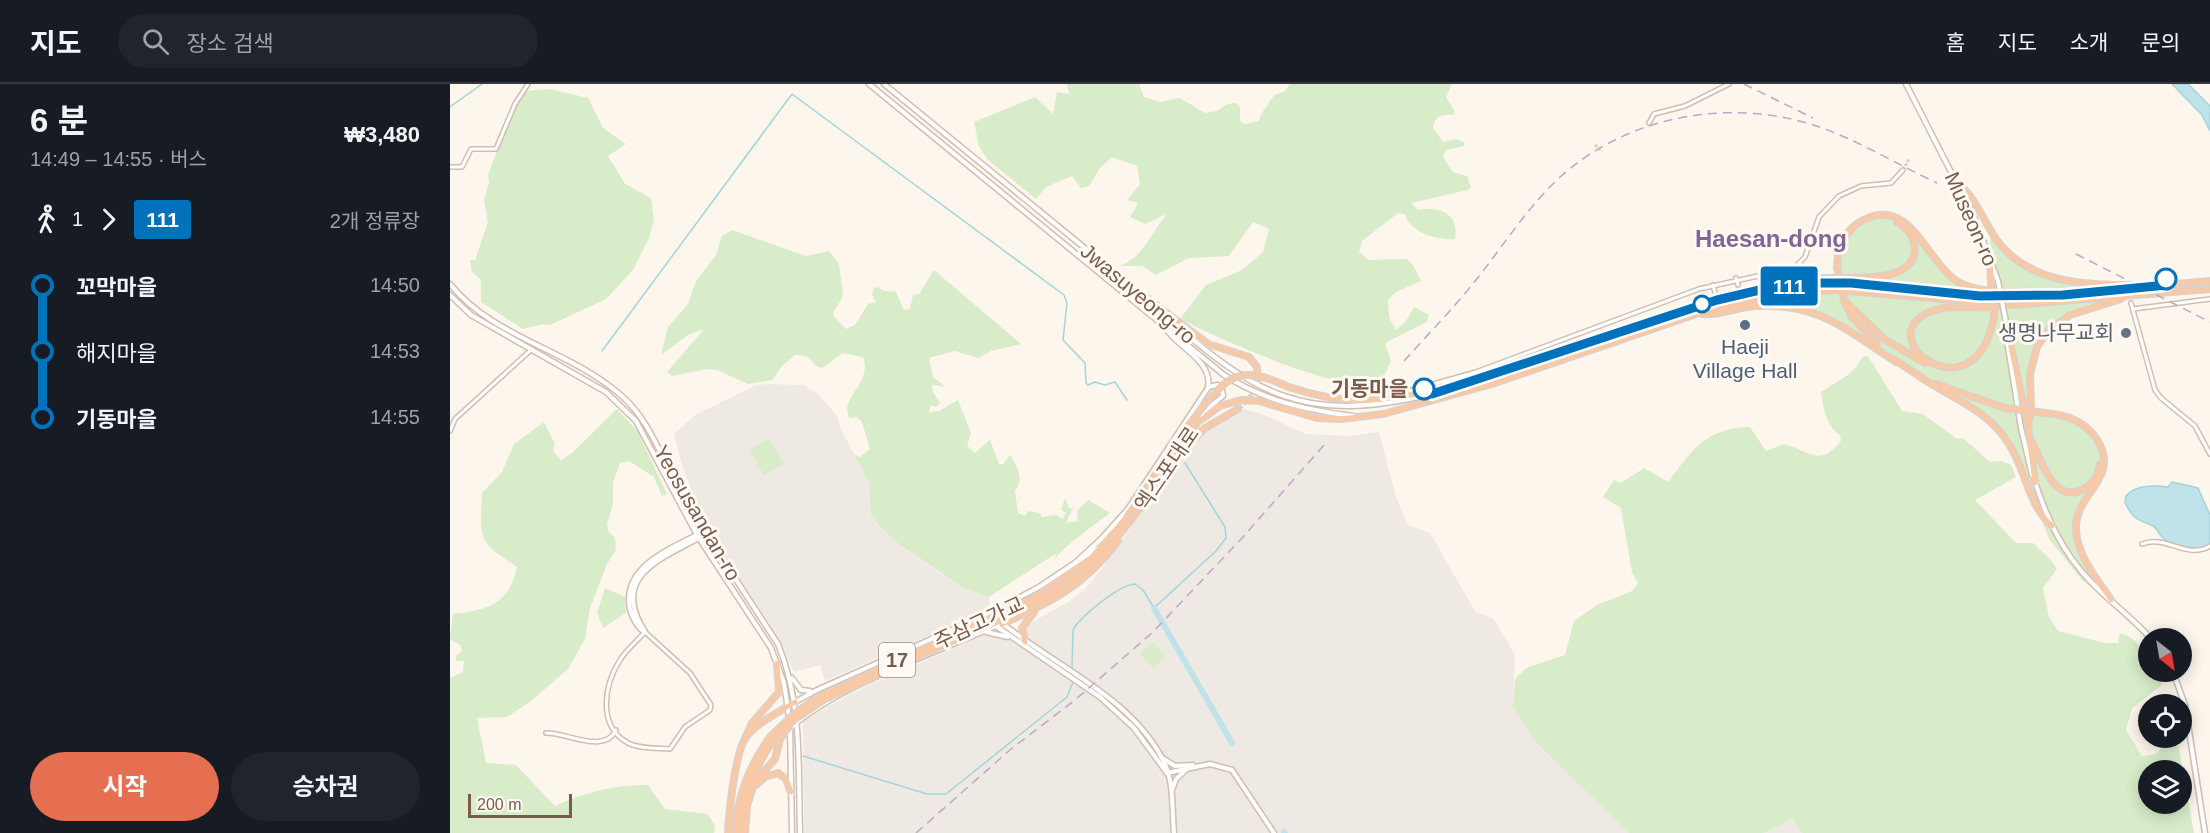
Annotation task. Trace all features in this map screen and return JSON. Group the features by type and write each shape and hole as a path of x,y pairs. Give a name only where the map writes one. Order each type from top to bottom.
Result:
{"highway":[{"path":"1957,183 1973,200 2000,244 2012,256 2034,271 2088,284 2167,285"},
{"path":"1896,362 1858,324 1844,300 1837,267 1841,245 1848,232 1860,222 1875,217 1892,217 1907,224 1945,272 1963,284 1984,290 2063,295"},
{"path":"1432,394 1717,300 1795,280 1880,277 1903,270 1914,253 1911,236 1900,223 1875,217"},
{"path":"1844,300 1863,321 1892,345 1928,364 1948,367 1966,363 1981,350 1990,336 1994,317 1995,282 1990,258"},
{"path":"1764,289 1835,282 1980,296 2063,295 2210,281"},
{"name":"17","path":"1359,417 1393,411 1472,390 1698,314 1751,299 1836,290 2013,305 2207,289"},
{"path":"1144,296 1208,344 1249,357 1257,367 1258,379"},
{"path":"2028,425 2031,412 2031,366 2043,337 2059,322 2076,312 2127,297"},
{"path":"1948,367 1930,363 1917,353 1913,332 1921,317 1938,309 2013,305"},
{"path":"1698,314 1712,314 1755,306 1797,309 1843,325 1896,362 1976,410 1996,426 2014,452 2038,511 2052,526"},
{"path":"2007,326 2028,425 2036,483"},
{"name":"엑스포대로","path":"1128,521 1207,401 1224,382 1235,377 1254,375 1326,399 1375,402 1424,390 1432,394"},
{"path":"1920,377 2005,408 2053,414 2079,422 2096,439 2102,451 2103,469 2098,483 2079,512 2076,529 2080,550 2111,600"},
{"name":"엑스포대로","path":"1037,603 1087,568 1128,521 1170,466 1198,422 1221,406 1241,400 1259,401 1317,418 1359,417"},
{"path":"1170,466 1201,431 1239,408"},
{"path":"2030,438 2048,478 2058,487 2073,491 2087,486 2098,472 2100,460 2096,439"},
{"name":"17","path":"1037,603 1128,521"},
{"path":"999,625 1037,603"},
{"path":"1024,643 1023,625 1037,603"},
{"name":"주삼고가교","path":"771,739 825,699 1037,603"},
{"path":"728,833 731,798 744,740 752,723 779,692 777,663"},
{"path":"744,740 759,725 795,702"},
{"path":"745,833 749,797 756,780 775,759 780,739 790,728"},
{"name":"17","path":"735,833 743,787 759,752 771,739"},
{"name":"17","path":"740,833 743,805 753,774 771,739"},
{"path":"749,797 760,780 773,773 784,777 791,792"}],"street":[{"path":"450,167 462,167 467,153 475,147 496,149 515,104 528,84"},
{"name":"Jwasuyeong-ro","path":"869,84 1213,366 1250,390 1299,408 1359,417"},
{"name":"Jwasuyeong-ro","path":"884,84 1144,296 1228,369 1252,383 1287,397 1323,405 1367,406 1432,394"},
{"path":"889,84 894,92"},
{"path":"1649,123 1654,114 1685,106 1730,84"},
{"name":"Museon-ro","path":"1906,84 1957,183 1990,258"},
{"path":"1397,395 1424,390 1476,372 1692,291 1796,267 1805,257 1816,221 1832,202 1857,187 1890,183 1903,170"},
{"path":"2165,276 2167,285"},
{"path":"1737,279 1738,285"},
{"path":"1995,282 2007,326 2009,358 2021,428 2036,483 2052,526 2083,572 2140,628"},
{"name":"Yeosusandan-ro","path":"450,285 475,309 604,381 624,397 648,428 705,532 778,644 790,674 797,721 800,833"},
{"path":"1713,285 1717,300"},
{"path":"2133,309 2208,299 2207,289"},
{"path":"1692,291 1693,296"},
{"name":"Yeosusandan-ro","path":"450,295 471,315 600,388 626,409 642,430 668,484 698,536 763,634 777,663 789,707 792,833"},
{"path":"2131,303 2155,390 2161,398 2195,426 2210,454"},
{"path":"1063,573 1101,539 1128,508 1208,387 1208,375 1203,365 1162,323"},
{"path":"450,432 455,419 532,349"},
{"path":"1198,422 1202,412 1223,396 1223,391 1218,385 1208,387"},
{"path":"645,632 621,658 610,685 605,710 616,730 633,745 670,749 685,727 712,707 690,674 645,632 637,625 630,607 630,587 634,578 653,560 705,532"},
{"path":"795,702 817,690 990,614 1063,573 1112,535"},
{"path":"2142,544 2162,542 2177,549 2190,550 2210,546"},
{"path":"990,614 999,625"},
{"path":"983,616 1100,696 1126,719 1167,773"},
{"path":"790,728 807,714 863,685 999,625"},
{"path":"982,632 998,632 1024,643 1111,701 1139,728 1160,756 1167,773 1174,833"},
{"path":"790,674 801,690 817,690"},
{"path":"2176,682 2187,714 2205,833"},
{"path":"546,733 566,734 579,740 596,742 610,738 616,730"},
{"path":"1160,756 1175,766 1218,764 1235,773 1274,833"},
{"path":"1167,773 1200,766"},
{"path":"1171,797 1176,779 1187,769"}],"shaded area":[{"path":"804,385 820,396 837,416 841,429 869,482 871,512 875,522 896,542 938,572 963,588 989,597 989,609 825,681 820,665 794,672 781,642 703,521 683,468 674,434 695,415 754,386"},
{"path":"1243,409 1262,414 1306,434 1349,436 1379,432 1396,497 1408,525 1430,533 1475,611 1494,619 1515,655 1513,706 1536,743 1629,833 804,833 803,722 806,718 869,685 985,635 1002,639 1068,602 1084,590 1100,571 1197,434 1236,410"},
{"path":"1793,818 1802,833 1764,833 1788,819"}],"green space":[{"path":"1067,84 1139,84 1144,97 1160,102 1180,98 1205,113 1217,111 1227,104 1236,103 1240,107 1240,121 1244,124 1259,121 1274,95 1284,92 1290,84 1452,84 1446,97 1455,112 1453,115 1439,117 1433,128 1443,142 1457,139 1465,143 1464,146 1446,150 1443,157 1453,172 1467,176 1471,187 1468,190 1411,203 1418,210 1433,209 1451,217 1456,230 1455,239 1425,234 1412,226 1405,214 1398,213 1362,241 1359,252 1369,260 1407,259 1413,265 1421,281 1396,292 1388,300 1389,317 1396,330 1406,321 1414,307 1429,315 1427,322 1385,343 1391,361 1384,376 1372,389 1298,369 1226,341 1180,319 1206,285 1242,270 1263,252 1269,229 1253,222 1229,256 1189,258 1156,275 1142,266 1120,266 1135,257 1167,214 1145,224 1130,217 1138,203 1127,200 1140,184 1137,166 1112,157 1100,168 1089,186 1081,188 1072,176 1046,187 1036,199 987,159 979,146 974,122 1035,97 1053,114 1057,92 1069,94"},
{"path":"550,89 588,98 603,128 626,144 608,156 625,184 651,198 654,219 649,238 633,270 606,299 550,325 544,324 523,329 481,302 481,280 472,272 470,260 475,260 488,222 484,200 489,183 488,175 515,104 523,91"},
{"path":"1884,216 1904,222 1941,266 1968,286 2000,290 1990,258 1990,232 2012,256 2051,277 2108,285 2111,303 2091,307 2053,327 2032,359 2031,412 2070,418 2095,436 2104,463 2077,515 2081,550 2111,600 2082,580 2049,539 2018,460 1996,426 1816,314 1755,306 1752,291 1838,277 1841,253 1847,236 1860,225"},
{"path":"732,230 806,256 829,251 839,264 843,296 833,313 846,329 855,325 868,304 876,302 872,295 873,289 878,287 884,291 896,292 904,310 910,309 913,295 919,294 934,270 1021,344 991,351 978,358 955,351 929,358 933,377 946,387 932,385 933,392 940,403 936,407 931,405 929,412 939,411 958,400 971,433 967,446 975,453 990,440 999,464 1003,464 1010,455 1020,477 1015,491 1018,513 1025,516 1028,511 1040,513 1042,517 1057,515 1062,519 1066,513 1061,510 1065,498 1070,509 1074,506 1066,523 1078,521 1077,511 1088,500 1110,513 1056,558 1055,554 989,597 963,588 896,542 871,515 869,482 854,455 860,457 870,449 862,422 857,417 849,418 847,408 863,377 865,364 863,357 843,353 822,368 816,366 807,356 795,355 783,365 772,380 748,384 717,370 707,369 672,376 667,372 704,329 688,335 661,355 668,327 688,304 696,281 716,255 722,236"},
{"path":"1864,356 1868,356 1902,411 1923,414 1957,439 1963,438 1990,462 2001,461 2011,465 2016,477 1975,500 2016,543 2033,543 2057,569 2043,588 2049,617 2058,631 2105,643 2118,643 2120,633 2138,644 2138,682 2161,682 2162,685 2150,694 2138,694 2138,703 2132,708 2126,730 2142,756 2156,754 2162,748 2179,748 2181,760 2138,760 2138,814 2191,814 2194,833 1802,833 1793,818 1764,833 1629,833 1536,743 1513,706 1515,679 1526,668 1565,655 1574,621 1597,605 1632,591 1638,583 1632,572 1621,508 1603,497 1614,480 1621,483 1644,468 1668,482 1702,442 1722,431 1735,428 1750,427 1766,451 1784,444 1814,455 1826,454 1841,441 1840,435 1831,427 1826,416 1821,392 1851,373"},
{"path":"617,409 638,432 667,494 662,496 654,477 629,461 620,463 613,483 613,504 607,524 608,531 615,538 616,550 607,564 590,608 585,639 568,669 531,701 507,717 477,718 486,763 516,765 555,806 600,790 648,785 665,809 708,814 715,826 714,833 450,833 450,678 463,672 464,661 456,661 456,656 462,651 460,645 450,639 453,614 486,607 502,598 513,580 517,567 494,551 484,538 481,521 482,493 502,472 514,444 544,422 555,444 553,451 561,460 572,453"},
{"path":"769,438 784,464 764,475 749,450"},
{"path":"605,588 625,597 626,613 603,628 597,613"},
{"path":"1153,642 1166,656 1153,668 1140,654"}],"water":[{"path":"2172,84 2188,84 2210,106 2210,131 2202,115"},
{"path":"2172,482 2198,488 2210,515 2210,545 2191,548 2172,544 2162,537 2155,527 2134,516 2125,503 2126,496 2135,489 2151,486 2168,487"}],"waterway":[{"path":"450,107 482,84"},
{"path":"602,351 792,94 1064,295 1067,303 1063,340 1085,363 1086,383 1088,385 1095,382 1105,385 1115,382 1127,400"},
{"path":"1072,668 1073,630 1092,610 1120,589 1135,584 1143,590 1154,608 1216,551 1226,538 1225,527 1185,463"},
{"path":"1154,608 1232,743"},
{"path":"803,756 927,794 946,794 1067,697 1073,682"}],"tunnel":[{"path":"1595,145 1602,151"},
{"path":"1903,170 1909,159"},
{"path":"1238,409 1253,394 1258,382"}],"railway":[{"path":"1744,84 1813,118"},
{"path":"1404,361 1468,290 1526,214 1559,178 1586,157 1615,140 1645,127 1678,118 1711,114 1744,113 1778,116 1826,129 1937,183"},
{"path":"2076,254 2210,322"},
{"path":"916,833 1011,749 1075,700 1153,632 1243,537 1325,444"}],"bus line":[{"name":"111","path":"1424,389 1425,392 1432,394 1717,300 1764,289 1835,282 1948,294 2041,296 2167,285 2166,279"}],"place":[{"name":"Haeji Village Hall","path":"1745,325"},
{"name":"생명나무교회","path":"2126,333"},
{"name":"기동마을","path":"1424,389"}],"district":[{"name":"Haesan-dong","path":"1771,239"}]}
